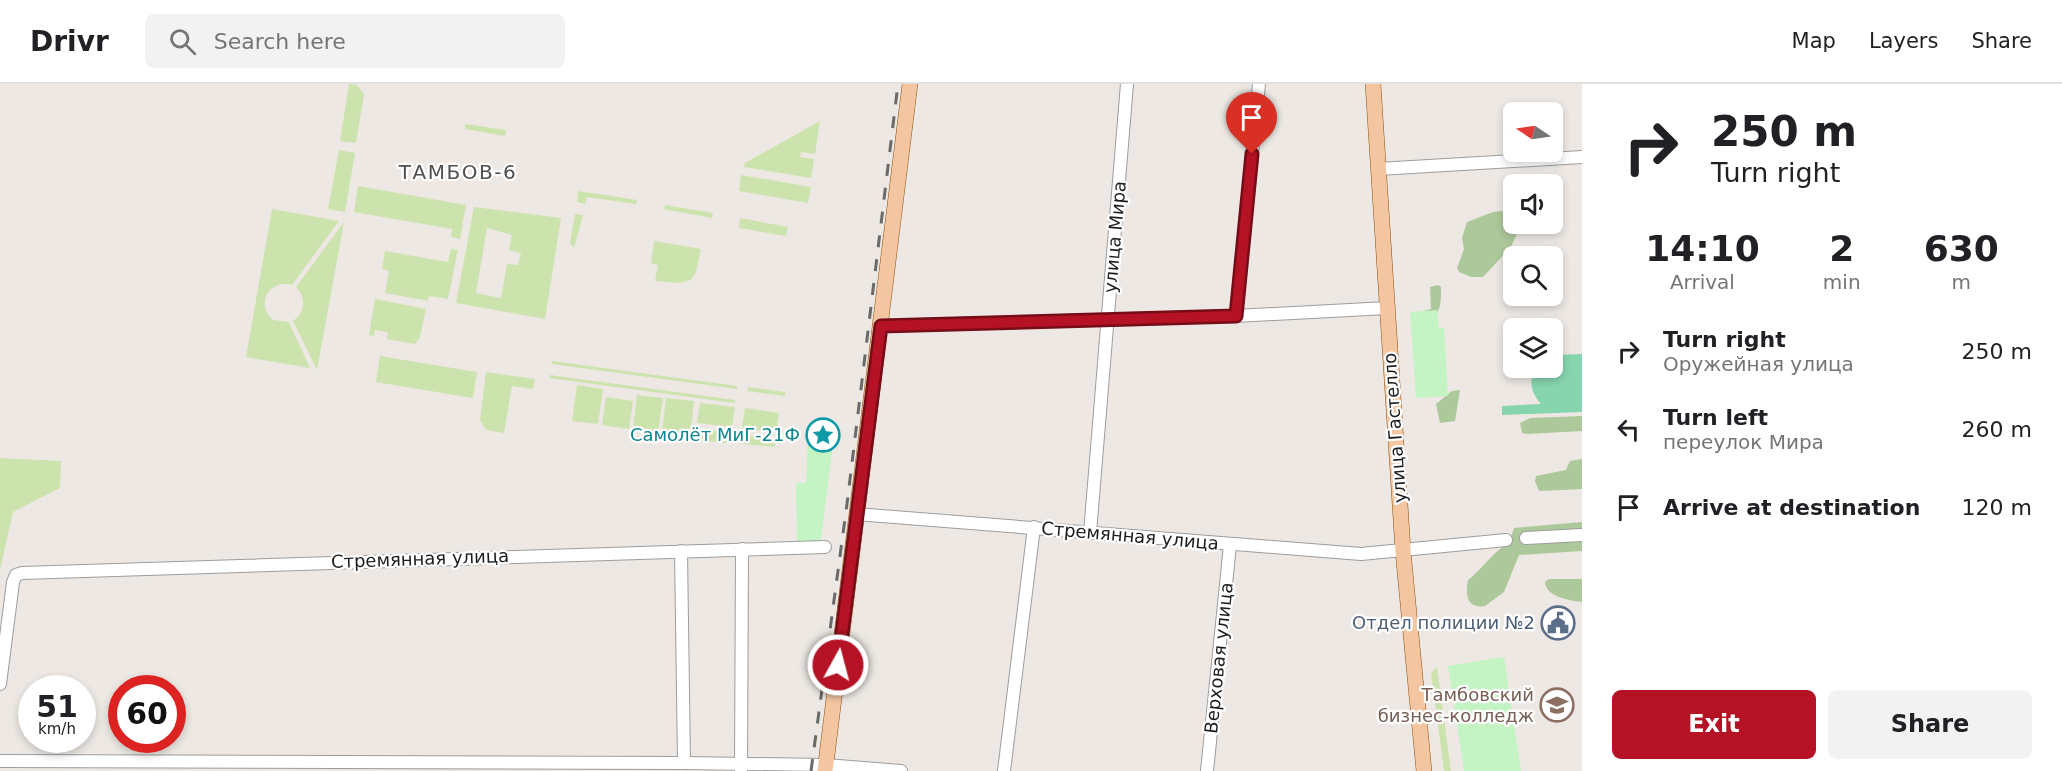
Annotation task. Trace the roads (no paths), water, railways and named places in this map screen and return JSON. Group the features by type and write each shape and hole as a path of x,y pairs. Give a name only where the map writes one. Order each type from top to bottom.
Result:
{"main road":[{"path":"826,768 910,84"},
{"name":"улица Гастелло","path":"1373,84 1403,551 1424,771"}],"street":[{"name":"улица Мира","path":"1090,533 1127,84"},
{"path":"1236,316 1259,84"},
{"path":"1378,169 1582,156"},
{"path":"881,326 1236,316 1387,308"},
{"name":"Стремянная улица","path":"856,514 1361,554 1506,540"},
{"path":"1004,771 1034,527"},
{"path":"1526,538 1582,535"},
{"name":"Верховая улица","path":"1207,771 1230,545"},
{"name":"Стремянная улица","path":"0,684 16,575 275,563 825,547"},
{"path":"742,549 742,768"},
{"path":"681,551 684,763"},
{"path":"0,762 213,767 519,767 684,763 742,768 901,771"}],"railway":[{"path":"811,771 847,504 898,84"}],"place":[{"name":"Самолёт МиГ-21Ф","path":"823,435"},
{"name":"Отдел полиции №2","path":"1558,623"},
{"name":"Тамбовский бизнес-колледж","path":"1557,705"}],"district":[{"name":"ТАМБОВ-6","path":"458,172"}]}
